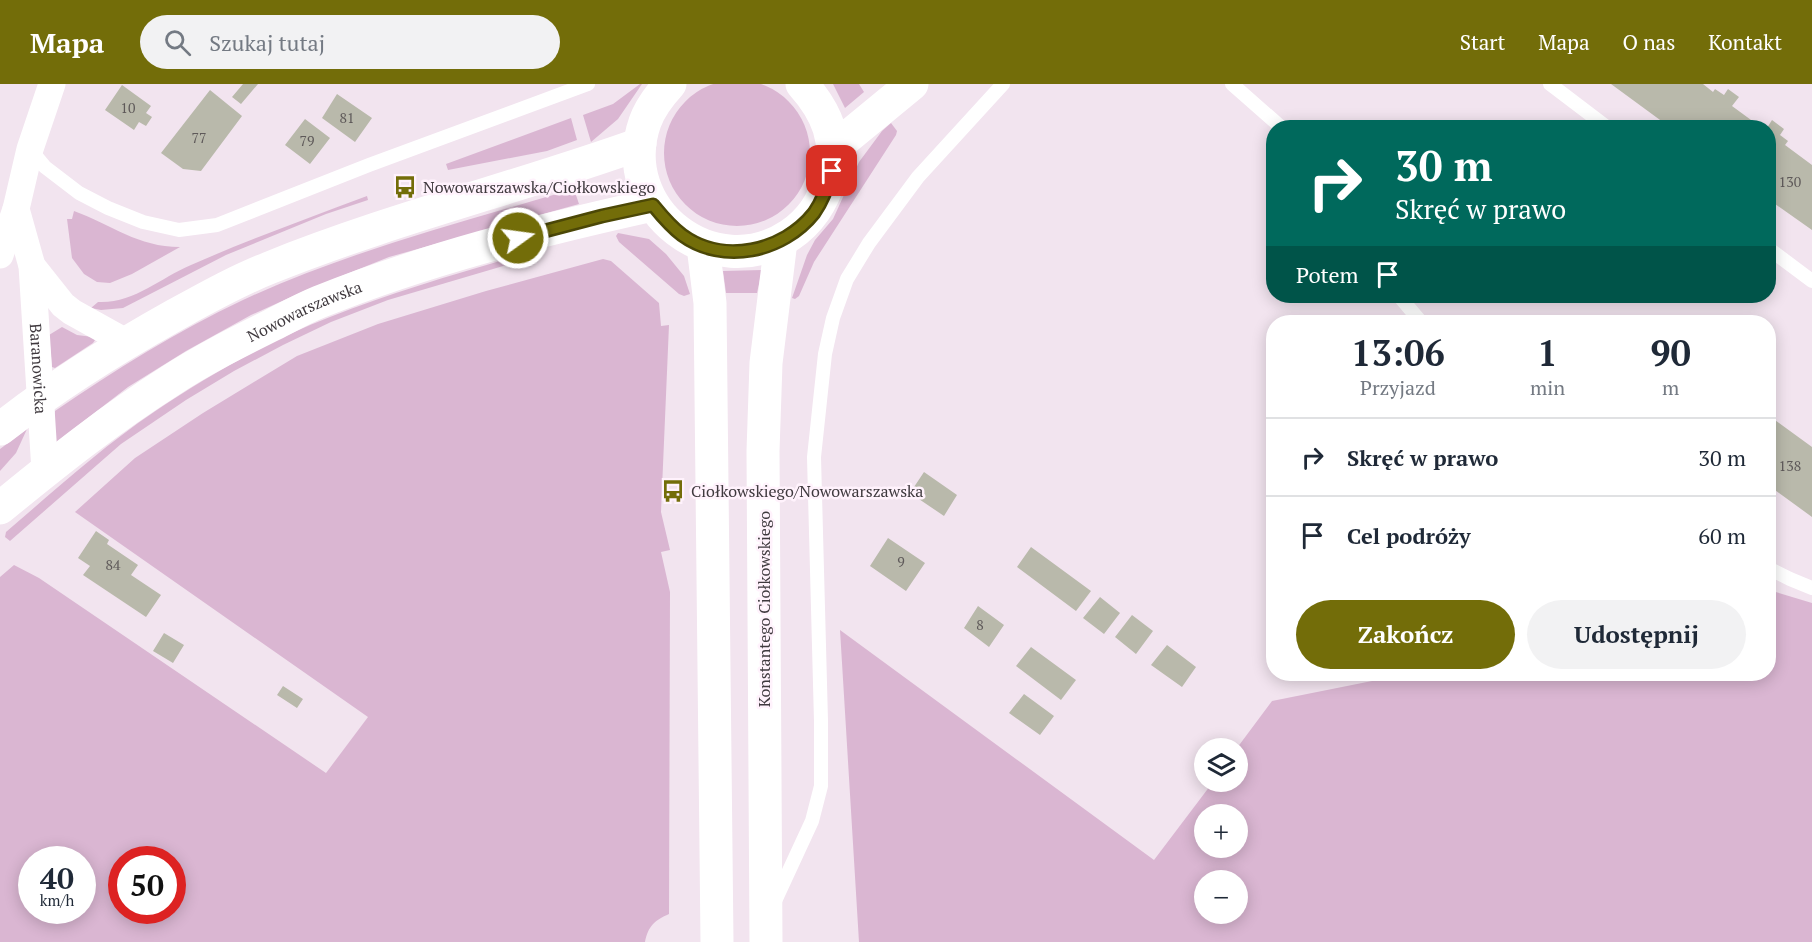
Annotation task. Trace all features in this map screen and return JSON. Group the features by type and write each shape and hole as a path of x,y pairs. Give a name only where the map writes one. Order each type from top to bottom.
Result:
{"main road":[{"path":"669,84 655,102 645,122 640,144 640,165 644,186 653,205 667,222 684,236 703,246 722,251 742,252 781,241 799,228 814,212 826,193 832,171 833,149 828,123 817,100 802,84"},
{"path":"833,149 912,84"},
{"path":"0,429 40,398 126,342 211,295 277,264 332,244 586,164 640,144"},
{"name":"Nowowarszawska","path":"0,508 102,428 171,380 223,349 317,303 399,273 476,249 653,205"},
{"name":"Konstantego Ciołkowskiego","path":"766,933 763,450 766,363 781,241"},
{"path":"703,246 710,303 717,942"}],"street":[{"name":"Baranowicka","path":"0,255 16,209 30,149 52,84"},
{"name":"Baranowicka","path":"16,209 32,267 45,471"},
{"name":"Baranowicka","path":"32,267 63,305 126,342"}],"lane":[{"path":"30,149 45,167 79,194 143,222 179,230 217,225 369,165 588,84"},
{"path":"766,933 812,821 821,786 814,457 825,354 833,318 847,279 869,243 918,177 1003,84"},
{"path":"1232,84 1273,120"},
{"path":"1550,84 1597,120"},
{"path":"1776,254 1812,281"},
{"path":"1405,303 1415,315"},
{"path":"1776,572 1812,588"}],"shaded area":[{"path":"737,80 765,85 789,101 805,125 810,153 805,181 789,205 765,221 737,226 709,221 685,205 669,181 664,153 669,125 685,101 709,85"},
{"path":"642,84 618,119 591,142 583,115 613,104"},
{"path":"833,84 859,84 864,92 845,108"},
{"path":"571,118 577,140 547,151 448,170 446,164"},
{"path":"891,123 897,131 896,135 814,262 799,296 792,298 807,255 815,240 833,219 859,162 882,131"},
{"path":"574,189 579,204 389,257 251,315 128,387 49,448 55,411 147,352 218,312 283,283 365,252"},
{"path":"367,196 368,200 326,214 226,255 123,308 101,310 91,308 98,302 111,302 135,295 180,270 278,229"},
{"path":"74,211 138,239 165,246 180,247 132,274 110,283 97,282 84,274 72,258 67,219 72,219"},
{"path":"618,233 649,239 666,254 684,276 690,294 684,296 679,294 619,242 616,236"},
{"path":"524,254 524,260 388,300 331,322 234,371 121,444 10,541 5,537 6,532 116,440 175,398 239,360 307,326 354,308 426,283"},
{"path":"603,259 611,261 659,303 661,326 669,325 661,512 670,550 661,552 670,592 669,914 653,924 645,942 0,942 0,577 14,565 39,578 326,773 368,717 75,512 135,458 203,413 297,356 378,324"},
{"path":"762,270 757,293 726,293 723,271"},
{"path":"62,327 77,335 93,337 95,340 55,368 52,367 49,335"},
{"path":"27,429 16,453 0,471 0,449"},
{"path":"1776,592 1812,603 1812,942 859,942 840,630 1154,860 1194,807 1194,858 1248,858 1248,804 1196,804 1205,792 1248,792 1248,738 1244,738 1272,701 1372,681 1776,681"}],"building":[{"path":"243,84 258,84 241,104 232,97"},
{"path":"1611,84 1703,84 1713,92 1715,89 1724,95 1728,89 1739,97 1732,106 1751,120 1660,120"},
{"path":"122,85 151,106 146,113 152,117 146,126 139,122 134,130 105,110"},
{"path":"210,90 242,116 201,171 183,169 161,153"},
{"path":"337,94 372,118 355,142 322,118"},
{"path":"305,119 330,138 310,164 285,145"},
{"path":"1776,123 1784,129 1780,135 1788,141 1785,145 1812,165 1812,230 1776,205"},
{"path":"1776,421 1812,447 1812,517 1776,491"},
{"path":"924,472 957,495 944,516 910,493"},
{"path":"96,531 109,540 107,544 138,565 131,575 161,595 146,617 83,575 90,566 78,558"},
{"path":"888,538 925,563 906,591 870,566"},
{"path":"1031,547 1091,591 1076,611 1017,567"},
{"path":"1100,597 1120,613 1104,634 1083,618"},
{"path":"978,606 1004,625 989,647 964,628"},
{"path":"1132,615 1153,631 1136,654 1115,637"},
{"path":"164,633 184,645 173,663 153,651"},
{"path":"1167,645 1196,667 1182,687 1151,665"},
{"path":"1031,647 1076,680 1061,700 1016,666"},
{"path":"283,686 303,699 297,708 277,695"},
{"path":"1024,694 1054,716 1040,735 1009,713"}],"place":[{"name":"Nowowarszawska/Ciołkowskiego","path":"405,187"},
{"name":"Ciołkowskiego/Nowowarszawska","path":"673,491"}],"route":[{"path":"518,238 653,205 667,222 684,236 703,246 722,251 742,252 762,248 781,241 799,228 814,212 826,193 832,171"}]}
